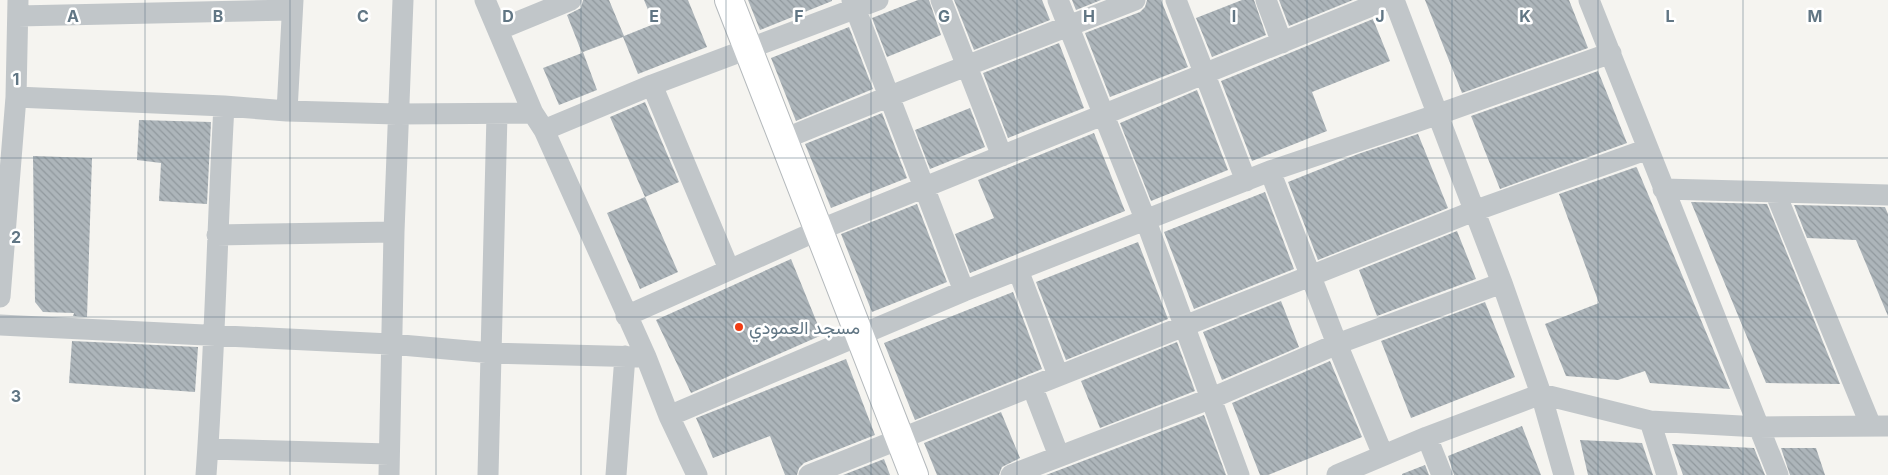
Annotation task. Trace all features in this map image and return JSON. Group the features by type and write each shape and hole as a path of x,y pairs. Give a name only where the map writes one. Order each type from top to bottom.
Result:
{"main road":[{"path":"729,0 914,475"}],"street":[{"path":"389,475 390,344 397,114 404,0"},
{"path":"485,0 626,316 636,357 669,416 697,475"},
{"path":"498,30 571,0"},
{"path":"16,97 224,106 287,112 497,114 539,121 652,85 748,50 854,4 878,0"},
{"path":"941,0 1002,156"},
{"path":"1058,0 1146,221 1239,475"},
{"path":"784,139 888,96 968,67 1135,0"},
{"path":"1176,0 1203,74 1246,181"},
{"path":"1266,0 1282,43"},
{"path":"626,316 818,230 1386,0"},
{"path":"1394,0 1502,283 1541,394 1564,475"},
{"path":"1590,0 1663,189 1778,475"},
{"path":"854,4 964,291"},
{"path":"0,297 16,97 18,8 292,5 287,112"},
{"path":"669,416 860,333 1270,171 1611,53"},
{"path":"652,85 729,269"},
{"path":"206,475 215,336 216,235 224,106"},
{"path":"488,475 497,114"},
{"path":"809,475 1311,274 1474,211 1648,150"},
{"path":"1270,171 1337,344 1383,455"},
{"path":"1663,189 1775,192 1886,200"},
{"path":"1338,475 1427,437 1541,394 1650,421 1759,427 1880,426 1775,192"},
{"path":"216,235 394,232"},
{"path":"1018,270 1058,375"},
{"path":"1011,475 1212,398 1337,344 1502,283"},
{"path":"0,325 390,344 492,353 636,357"},
{"path":"616,475 636,357"},
{"path":"1032,386 1059,456"},
{"path":"1650,421 1668,475"},
{"path":"1427,437 1442,475"},
{"path":"208,449 389,454"}],"building":[{"path":"583,0 609,0 624,36 654,24 644,0 688,0 707,47 638,74 623,37 583,52 597,90 559,105 543,68 582,53 567,15 581,8"},
{"path":"748,0 832,0 832,1 760,30"},
{"path":"918,0 929,0 941,35 887,57 872,18"},
{"path":"954,0 1042,0 1050,20 974,50"},
{"path":"1072,0 1101,0 1076,10"},
{"path":"1147,0 1161,0 1188,67 1110,97 1085,33 1140,12 1145,7"},
{"path":"1242,0 1254,0 1266,35 1212,57 1196,18"},
{"path":"1279,0 1353,0 1289,26"},
{"path":"1425,0 1569,0 1588,48 1462,93"},
{"path":"1373,19 1390,61 1312,92 1327,131 1252,161 1221,81"},
{"path":"849,27 873,89 796,121 771,58"},
{"path":"1059,43 1084,108 1008,138 983,73"},
{"path":"1598,71 1627,143 1500,189 1471,116"},
{"path":"1197,90 1228,170 1151,201 1120,123"},
{"path":"645,102 679,182 645,197 610,117"},
{"path":"970,108 985,147 930,169 915,130"},
{"path":"882,113 907,178 831,208 805,144"},
{"path":"139,120 211,122 207,204 159,201 161,163 137,160"},
{"path":"1094,133 1125,211 970,273 955,234 994,218 978,180"},
{"path":"1418,134 1448,208 1318,260 1288,182 1358,154"},
{"path":"33,156 92,158 87,317 73,316 74,313 43,312 35,302"},
{"path":"1636,167 1730,389 1650,383 1645,371 1618,380 1566,376 1545,324 1599,303 1559,194"},
{"path":"1265,192 1294,269 1194,309 1164,232"},
{"path":"645,197 678,272 640,289 607,213"},
{"path":"1691,202 1767,204 1840,384 1766,383"},
{"path":"917,204 947,282 872,312 841,234"},
{"path":"1794,205 1885,207 1888,214 1888,316 1856,240 1807,238"},
{"path":"1457,231 1476,279 1377,316 1359,270"},
{"path":"1138,242 1168,319 1066,360 1036,282"},
{"name":"مسجد العمودي","path":"791,259 822,335 691,393 656,320"},
{"path":"1013,292 1042,369 915,420 884,343"},
{"path":"1281,301 1299,347 1222,380 1203,332"},
{"path":"1485,302 1515,377 1411,418 1381,341"},
{"path":"72,341 198,347 195,392 69,383"},
{"path":"1177,342 1195,391 1100,428 1081,381"},
{"path":"846,359 875,435 804,463 799,468 797,475 785,475 770,436 713,458 696,418"},
{"path":"1330,361 1362,437 1268,475 1260,475 1232,403"},
{"path":"1001,412 1020,458 1002,467 999,475 937,475 924,443"},
{"path":"1204,415 1226,475 1046,475"},
{"path":"1522,426 1541,475 1454,475 1448,456"},
{"path":"1580,440 1642,443 1653,475 1588,475"},
{"path":"1672,444 1754,448 1765,475 1683,475"},
{"path":"1781,448 1816,448 1825,475 1790,475"},
{"path":"884,459 890,475 843,475"},
{"path":"1425,465 1429,475 1402,475 1402,474"}],"place":[{"name":"مسجد العمودي","path":"739,327"}]}
